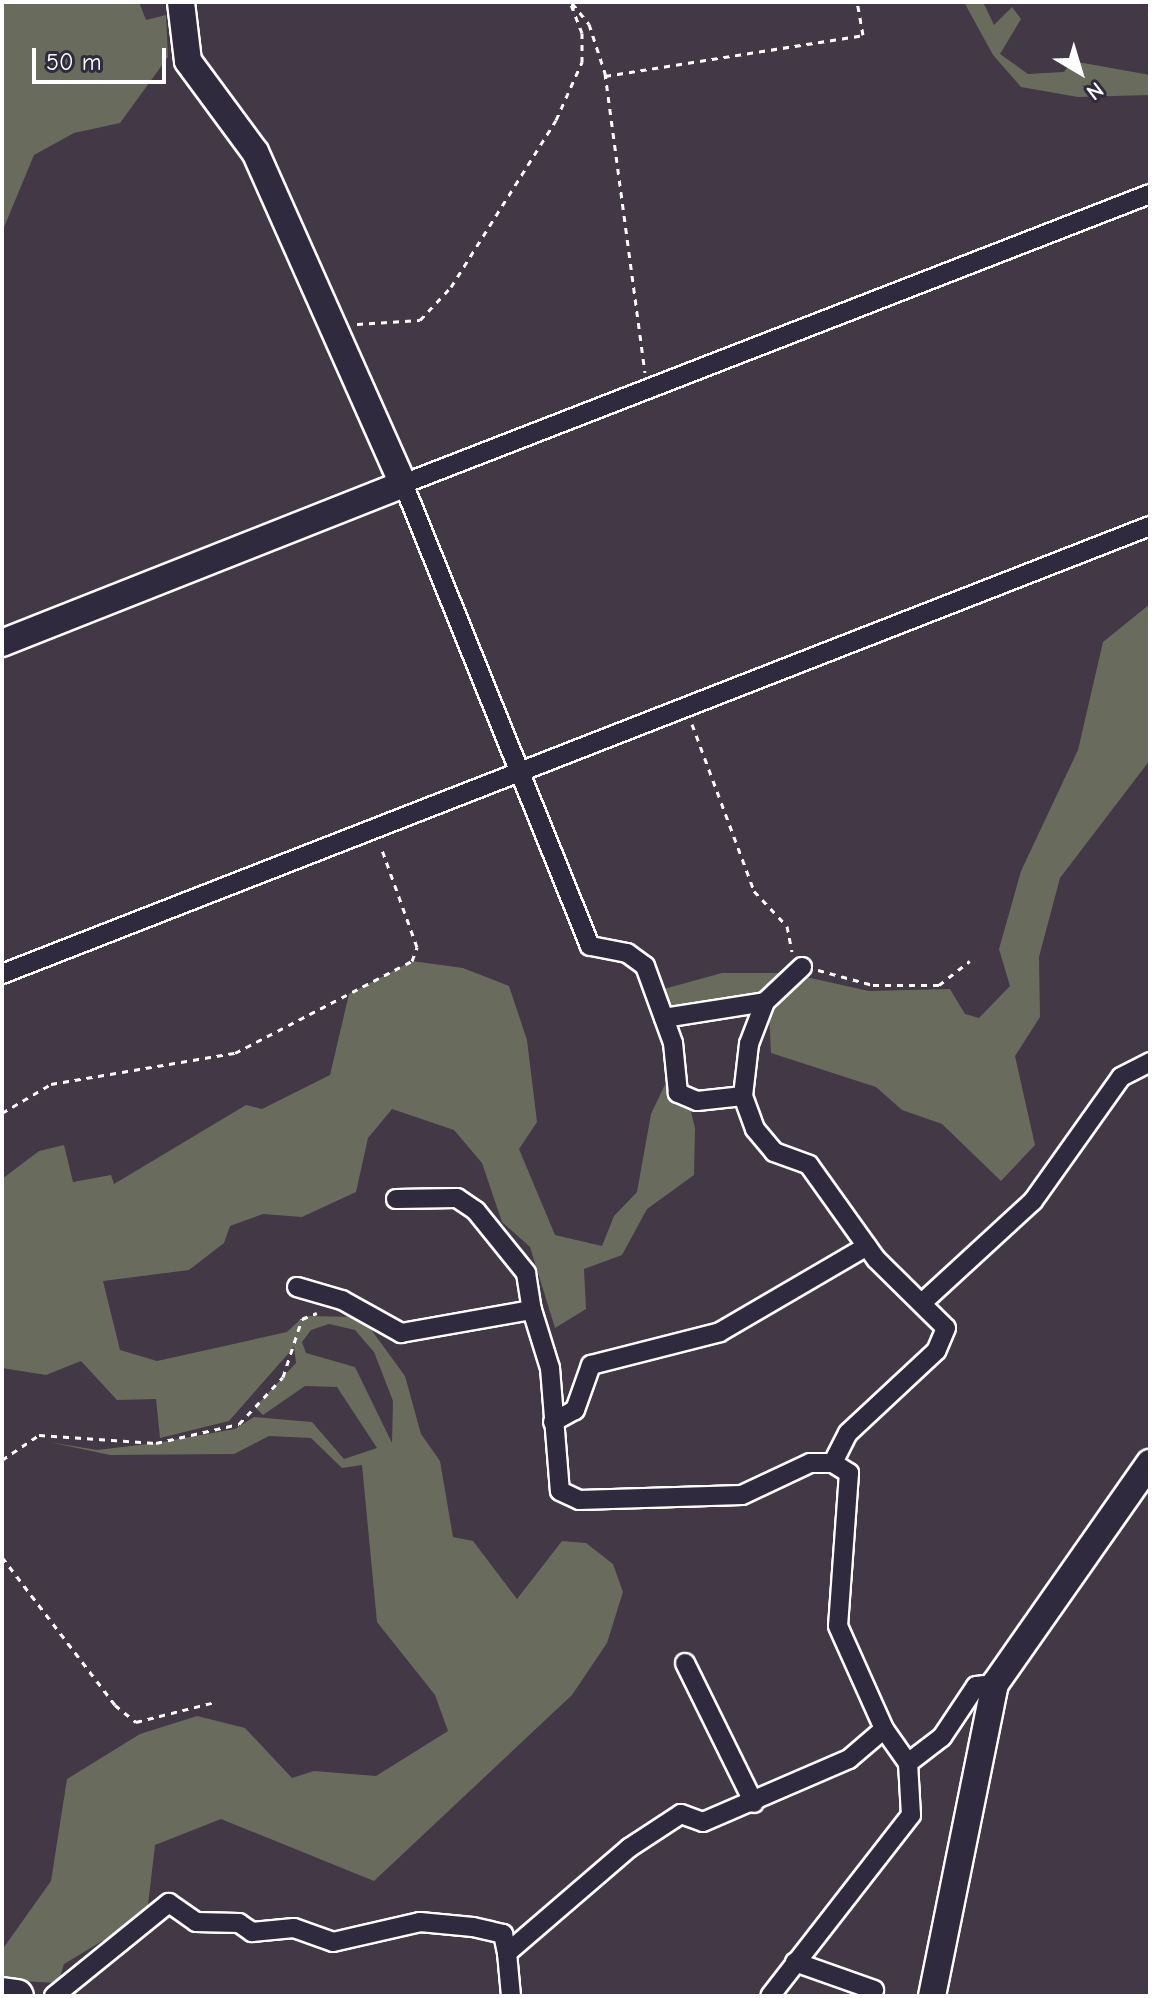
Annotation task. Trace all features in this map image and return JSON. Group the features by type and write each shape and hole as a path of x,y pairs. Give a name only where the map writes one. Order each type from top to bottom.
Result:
{"highway":[{"path":"2,1994 17,1996"}],"street":[{"path":"181,2 188,61 255,152 403,484 590,946 627,953 645,966 664,1018 678,1093 697,1101 743,1096"},
{"path":"2,643 1150,194"},
{"path":"2,974 1150,526"},
{"path":"802,967 765,1002 743,1096 755,1129 774,1152 809,1165 867,1246 946,1328 936,1351 848,1433 833,1463"},
{"path":"664,1018 765,1002"},
{"path":"923,1302 1033,1201 1121,1077 1150,1062"},
{"path":"396,1199 457,1198 476,1211 526,1273 532,1310 550,1368 560,1491 579,1500 742,1495 810,1463 833,1463 849,1473 853,1490 842,1534 838,1626 884,1729 908,1763 911,1815 770,1996"},
{"path":"553,1422 575,1410 591,1365 720,1332 770,1309 867,1246"},
{"path":"297,1287 351,1305 401,1333 532,1310"},
{"path":"932,1996 995,1684 1150,1463"},
{"path":"685,1663 754,1803"},
{"path":"908,1763 942,1737 976,1686 995,1684"},
{"path":"507,1953 588,1879 681,1814 703,1822 754,1803 849,1759 884,1729"},
{"path":"54,1996 169,1903 196,1922 239,1923 252,1932 294,1928 333,1942 420,1922 473,1927 503,1934 511,1996"},
{"path":"795,1962 874,1990"}],"path":[{"path":"330,322 420,320 451,287 556,120 582,62 582,33 570,2"},
{"path":"570,2 589,24 605,76 648,391"},
{"path":"605,76 863,35 857,2"},
{"path":"685,705 754,891 787,926 802,967 873,985 939,985 970,961"},
{"path":"2,1113 51,1084 235,1053 412,961 417,947 374,828"},
{"path":"2,1460 39,1435 156,1443 239,1424 283,1377 302,1319 351,1305"},
{"path":"2,1557 115,1705 136,1722 215,1702"}],"green space":[{"path":"2,2 139,2 146,20 166,15 168,57 120,123 74,133 34,155 2,232"},
{"path":"964,2 983,2 994,25 1012,7 1021,19 1000,54 1028,74 1064,72 1072,61 1150,75 1150,95 1078,97 1021,87 993,55"},
{"path":"1150,604 1150,760 1060,878 1039,957 1040,1017 1015,1056 1035,1145 1001,1181 942,1124 902,1110 876,1087 771,1053 769,1014 667,1009 660,990 722,973 788,973 869,991 950,989 965,1014 979,1018 1010,986 999,949 1021,871 1078,750 1103,642"},
{"path":"412,961 463,968 509,986 527,1040 537,1122 519,1149 555,1235 602,1246 614,1216 637,1192 651,1114 670,1074 682,1074 695,1128 694,1175 647,1209 622,1255 584,1269 586,1309 555,1328 530,1247 502,1222 482,1163 454,1130 392,1109 368,1138 356,1192 302,1217 263,1214 230,1226 224,1243 189,1270 103,1281 120,1350 157,1361 287,1332 304,1316 362,1317 405,1376 421,1434 440,1461 453,1537 473,1541 517,1599 562,1541 586,1543 613,1564 623,1592 607,1643 572,1695 374,1881 221,1819 155,1845 147,1914 64,1964 58,1983 2,1980 2,1950 51,1881 67,1779 140,1734 197,1716 245,1728 292,1778 314,1771 376,1776 448,1731 435,1695 377,1622 362,1465 342,1468 311,1438 269,1436 234,1454 110,1455 49,1442 97,1450 156,1443 235,1429 254,1417 312,1422 344,1459 377,1448 337,1387 305,1386 263,1415 255,1407 296,1363 294,1347 229,1421 160,1438 156,1399 117,1400 81,1361 46,1375 2,1368 2,1179 39,1151 64,1145 73,1182 111,1175 114,1184 246,1105 262,1109 330,1075 349,994","holes":["329,1324 355,1330 374,1352 393,1401 392,1443 355,1367 306,1353 302,1342 311,1330"]}]}
